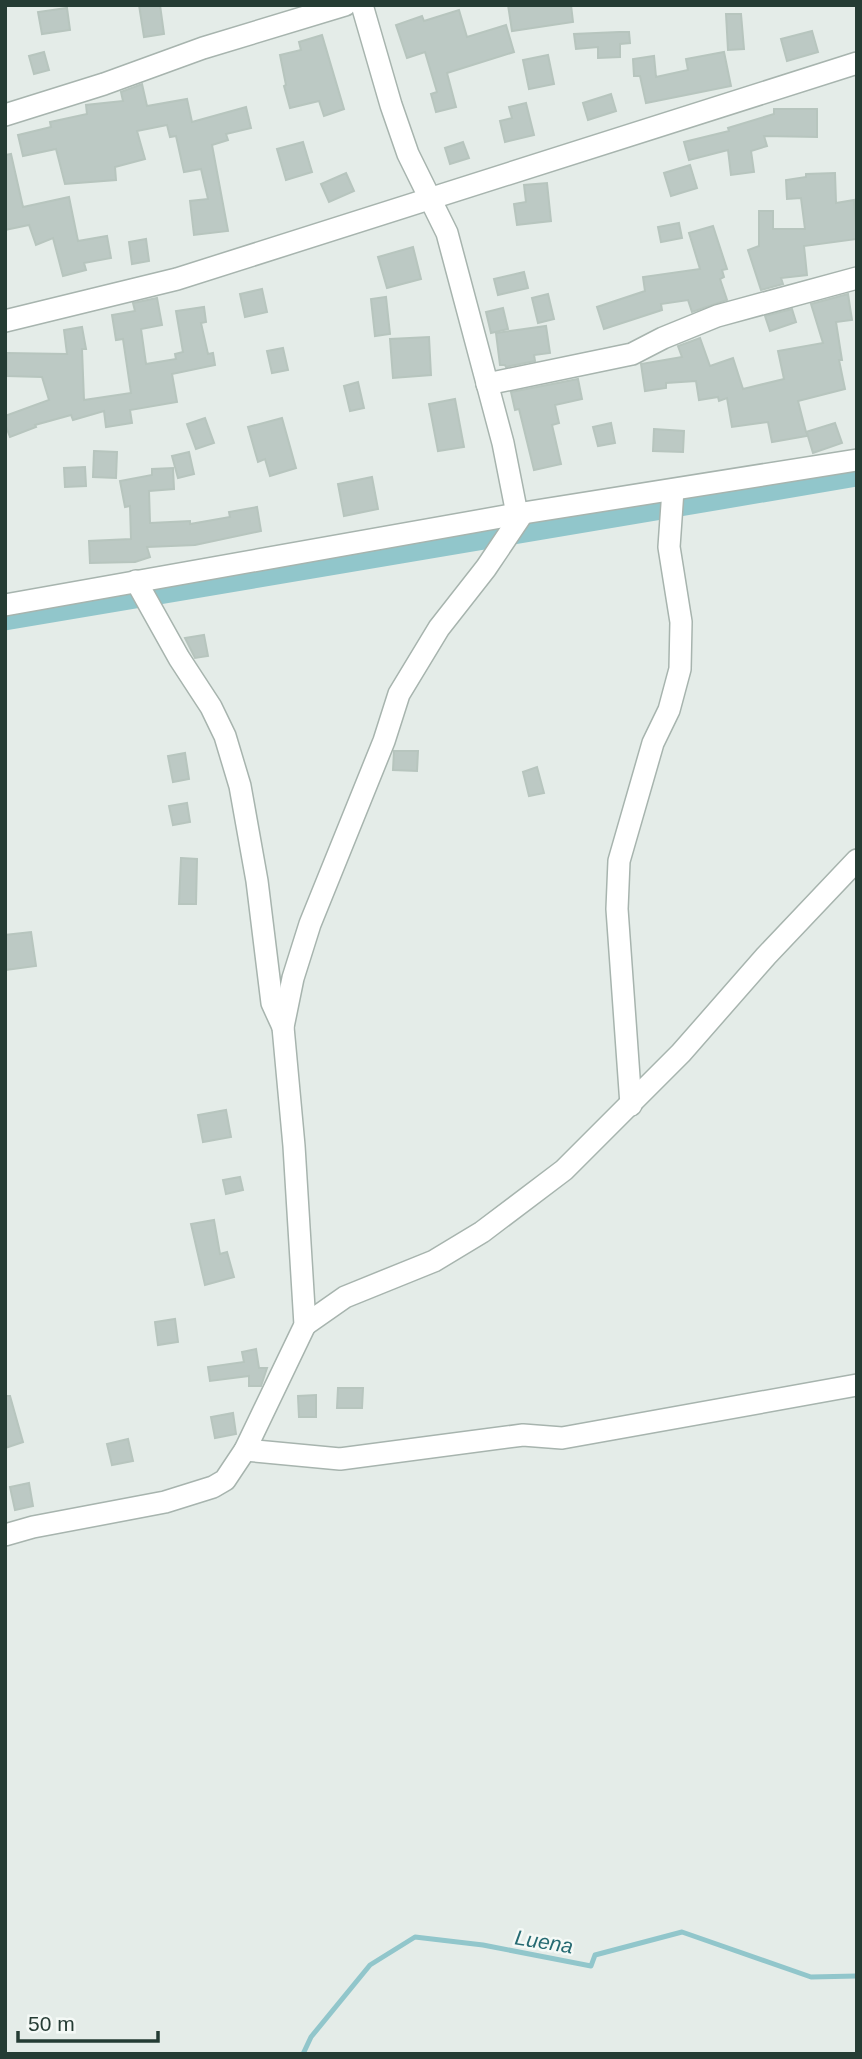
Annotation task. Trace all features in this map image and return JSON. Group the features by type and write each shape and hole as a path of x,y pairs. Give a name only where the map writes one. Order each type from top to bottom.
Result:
{"street":[{"path":"5,115 104,84 204,48 345,5"},
{"path":"5,1535 33,1527 166,1502 213,1487 225,1480 246,1450 305,1325 295,1160 283,1027 293,978 310,925 384,741 399,694 439,628 486,568 520,513 447,233 408,154 362,5"},
{"path":"5,321 177,279 857,63"},
{"path":"487,384 632,354 671,334 718,316 857,278"},
{"path":"5,605 520,513 857,460"},
{"path":"631,1105 617,909 619,861 653,743 668,710 680,669 681,622 669,547 673,489"},
{"path":"136,581 179,658 211,707 225,736 240,786 257,881 272,1003 283,1027"},
{"path":"305,1325 345,1297 434,1261 482,1232 564,1170 681,1054 766,957 857,860"},
{"path":"246,1450 340,1459 523,1435 562,1438 857,1385"}],"building":[{"path":"139,5 160,5 164,34 144,37"},
{"path":"508,5 571,5 573,22 512,31"},
{"path":"67,8 70,30 42,34 38,12"},
{"path":"459,10 467,37 506,25 514,52 447,73 456,107 436,112 431,94 437,92 425,52 407,58 396,25 422,16 424,21"},
{"path":"726,14 741,14 744,49 728,50"},
{"path":"812,31 818,52 787,61 781,39"},
{"path":"629,32 630,43 620,44 620,57 598,58 598,47 576,49 574,34"},
{"path":"322,35 344,109 324,116 319,101 290,108 280,55 301,50 299,42"},
{"path":"44,52 49,70 34,74 29,56"},
{"path":"724,52 731,86 646,103 640,76 634,76 633,59 654,56 656,77 688,70 686,59"},
{"path":"548,55 554,84 529,89 523,60"},
{"path":"142,84 147,106 187,99 192,122 246,107 251,128 226,134 228,140 212,145 228,231 194,235 190,201 208,199 201,169 184,172 176,136 170,137 167,125 137,131 145,159 115,167 116,180 65,184 56,149 23,156 18,135 51,127 50,122 87,114 86,105 123,101 121,92"},
{"path":"611,94 616,111 588,120 583,103"},
{"path":"526,103 534,135 505,142 500,121 512,118 509,107"},
{"path":"774,109 817,109 817,137 764,136 767,146 751,151 754,172 731,175 728,150 689,160 684,142 729,131 728,128 774,114"},
{"path":"303,142 312,172 286,180 277,149"},
{"path":"463,142 469,158 450,164 445,148"},
{"path":"11,154 23,207 69,197 78,241 107,236 111,258 84,263 86,270 63,276 53,238 36,245 29,225 5,230 5,155"},
{"path":"690,165 697,188 671,196 664,173"},
{"path":"346,173 354,191 329,202 321,184"},
{"path":"835,173 836,203 854,200 857,239 804,246 807,275 781,278 783,284 761,290 748,250 759,246 759,211 773,211 773,229 805,229 801,198 787,199 786,180 806,177 806,174"},
{"path":"547,183 551,221 517,225 514,204 526,202 524,185"},
{"path":"679,223 682,238 661,242 658,227"},
{"path":"713,226 727,269 722,270 724,277 720,279 727,300 692,312 688,300 661,304 662,310 604,329 597,307 645,291 643,277 700,269 689,233"},
{"path":"146,239 149,261 132,264 129,242"},
{"path":"413,247 421,279 387,288 378,257"},
{"path":"524,272 528,288 498,295 494,279"},
{"path":"262,289 267,312 245,317 240,294"},
{"path":"548,294 554,319 538,323 532,298"},
{"path":"848,294 852,320 836,322 845,389 798,401 806,432 835,423 842,443 813,453 807,433 807,436 772,442 768,422 732,427 727,398 719,401 718,397 699,400 696,381 666,383 666,388 645,391 641,364 682,357 678,346 700,338 710,366 733,358 743,389 784,379 778,351 823,343 811,304"},
{"path":"386,297 390,334 375,336 371,299"},
{"path":"157,298 162,325 141,329 146,364 176,359 175,354 183,352 176,311 204,307 206,322 201,323 208,354 213,353 215,365 172,374 177,402 130,410 132,423 106,427 104,411 73,420 71,415 35,425 36,427 10,437 5,416 49,400 42,377 7,376 7,353 67,354 64,330 82,327 86,349 82,349 84,400 131,393 123,339 116,340 112,315 135,311 133,303"},
{"path":"503,308 508,329 491,333 486,312"},
{"path":"792,309 796,322 770,331 765,316"},
{"path":"546,326 550,353 534,355 535,361 506,367 500,365 496,333"},
{"path":"429,337 431,375 393,378 390,339"},
{"path":"283,348 288,370 272,373 267,351"},
{"path":"578,379 582,399 555,405 559,423 552,425 561,464 534,470 519,409 515,410 511,392"},
{"path":"358,382 364,408 350,411 344,386"},
{"path":"455,399 464,447 438,451 429,404"},
{"path":"205,418 214,443 196,449 187,424"},
{"path":"282,418 296,468 270,476 265,459 258,462 248,427"},
{"path":"611,423 615,443 598,446 593,427"},
{"path":"654,429 684,431 683,452 653,451"},
{"path":"94,451 117,452 116,478 93,477"},
{"path":"189,452 194,474 178,478 172,456"},
{"path":"85,467 86,486 65,487 64,468"},
{"path":"173,468 174,489 149,491 150,523 190,521 190,524 230,517 229,512 257,507 261,531 195,545 147,547 150,557 135,562 90,563 89,541 131,539 130,506 125,507 120,481 152,475 152,469"},
{"path":"372,477 378,509 344,516 338,484"},
{"path":"204,635 208,656 195,658 185,638"},
{"path":"394,751 418,751 417,771 393,770"},
{"path":"185,753 189,779 173,782 168,756"},
{"path":"537,767 544,793 529,796 523,772"},
{"path":"187,803 190,822 173,825 169,806"},
{"path":"181,858 197,859 196,904 179,904"},
{"path":"31,932 36,966 5,970 5,935"},
{"path":"226,1110 231,1137 203,1142 198,1115"},
{"path":"240,1177 243,1190 226,1194 223,1180"},
{"path":"214,1220 220,1254 227,1252 234,1277 205,1285 191,1224"},
{"path":"175,1319 178,1342 158,1345 155,1322"},
{"path":"256,1349 259,1368 267,1368 261,1386 249,1386 249,1376 210,1381 208,1367 244,1362 242,1352"},
{"path":"338,1388 363,1388 362,1408 337,1408"},
{"path":"316,1395 316,1417 299,1417 298,1396"},
{"path":"5,1396 10,1396 23,1442 5,1448"},
{"path":"233,1413 236,1434 215,1438 211,1417"},
{"path":"128,1439 133,1461 112,1465 107,1444"},
{"path":"29,1483 33,1506 15,1510 10,1487"}],"waterway":[{"path":"5,621 857,477"},
{"name":"Luena","path":"303,2054 311,2037 370,1965 415,1937 483,1945 591,1966 595,1955 682,1932 811,1977 857,1976"}]}
